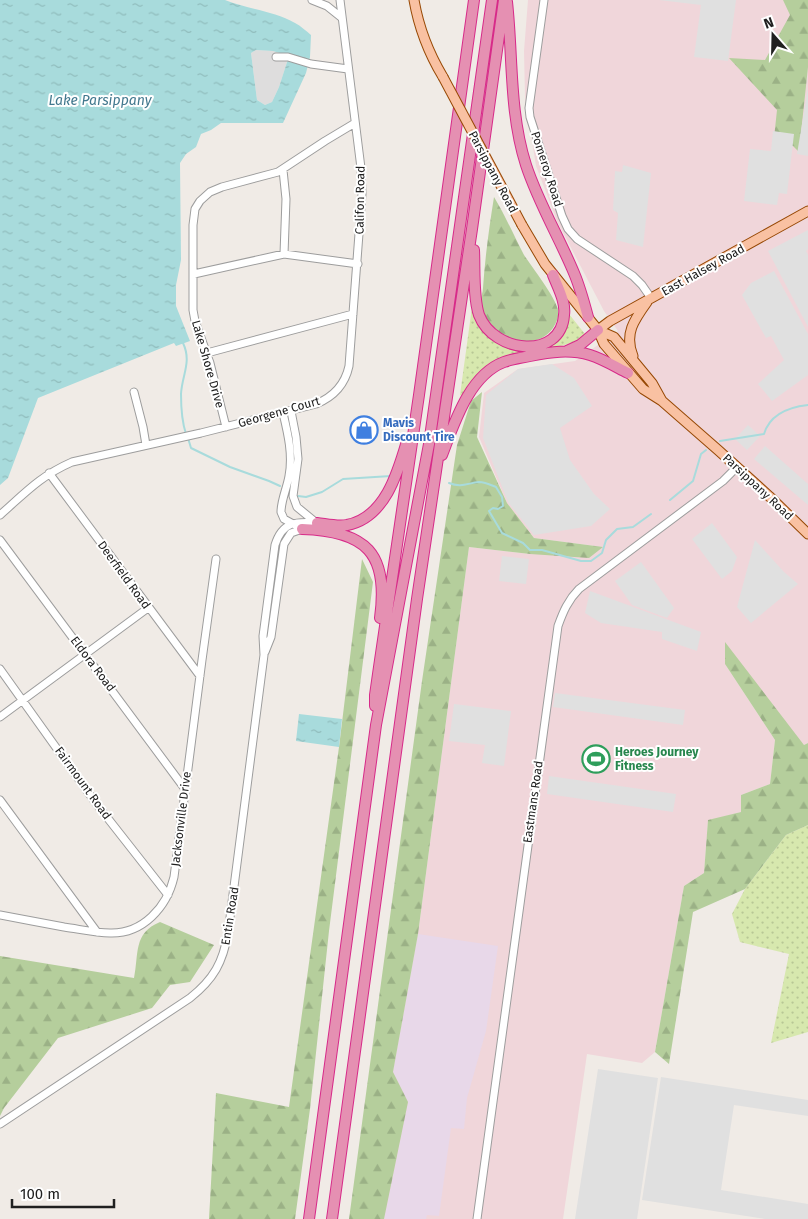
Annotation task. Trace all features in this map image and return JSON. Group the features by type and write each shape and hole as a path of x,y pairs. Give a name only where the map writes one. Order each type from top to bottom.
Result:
{"highway":[{"path":"310,1219 376,725 428,444 492,0"},
{"path":"332,1219 434,474 505,0"},
{"path":"505,0 511,41 513,96 520,143 532,183 574,274 588,317"},
{"path":"376,725 375,695 473,3"},
{"path":"472,229 477,306 489,331 504,341 521,347 532,347 545,342 558,332 563,322 564,308 553,275"},
{"path":"434,474 462,406 478,382 488,372 496,366 512,360 566,351 580,345 598,330"},
{"path":"566,351 590,355 628,373"},
{"path":"317,523 342,526 354,523 371,512 384,498 399,470 419,394"},
{"path":"302,529 350,536 366,547 375,557 381,574 382,594 379,624 383,641"}],"main road":[{"name":"Parsippany Road","path":"414,0 423,39 431,56 522,226 553,275 598,330 604,344 642,389 662,401 737,467 808,534"},
{"name":"East Halsey Road","path":"598,330 610,321 808,211"},
{"path":"636,363 629,345 629,335 636,317 650,299"},
{"name":"Parsippany Road","path":"598,330 614,337 652,383 662,401"}],"street":[{"path":"312,0 327,6 342,18"},
{"name":"Califon Road","path":"332,395 339,389 348,372 358,264 362,194 356,123 340,0"},
{"name":"Pomeroy Road","path":"544,0 529,99 530,117 562,216 568,228 577,239 632,276 642,285 650,299"},
{"path":"276,57 288,57 311,64 348,69"},
{"name":"Lake Shore Drive","path":"226,427 207,353 193,310 193,225 196,209 200,200 210,192 283,170 325,141 356,123"},
{"path":"283,170 286,199 284,254"},
{"path":"194,274 284,254 358,264"},
{"path":"207,353 354,314"},
{"path":"134,392 146,445"},
{"name":"Georgene Court","path":"226,427 316,404 332,395"},
{"path":"291,411 298,459 293,496 297,507 317,523"},
{"path":"283,413 291,459 280,512 284,519 302,529"},
{"path":"0,515 35,483 49,473 72,462 226,427"},
{"name":"Eastmans Road","path":"477,1219 558,626 563,611 579,589 723,481 737,467"},
{"name":"Deerfield Road","path":"49,473 200,676"},
{"path":"291,524 317,523"},
{"name":"Entin Road","path":"0,1124 190,998 208,983 218,968 226,947 228,933 264,655 263,636 274,551 279,534 291,524"},
{"name":"Entin Road","path":"264,655 271,637 284,544 291,533 302,529"},
{"name":"Eldora Road","path":"0,540 185,789"},
{"name":"Jacksonville Drive","path":"0,915 97,932 119,933 137,927 152,916 164,903 174,878 216,559"},
{"path":"0,717 148,608"},
{"name":"Fairmount Road","path":"0,669 95,802 168,895"},
{"path":"0,800 97,932"}],"shaded area":[{"path":"528,0 808,0 808,743 804,745 725,664 775,740 770,784 741,795 741,812 708,821 704,873 684,886 655,1052 642,1063 587,1054 563,1219 384,1219 393,1072 418,934 469,547 530,554 603,547 534,538 507,503 479,437 484,393 518,369 575,361 618,331 604,311 557,221 536,166 525,97 524,51"},
{"path":"659,0 736,0 728,61 694,57 701,5"},
{"path":"256,50 273,51 289,56 272,102 265,105 257,100 251,53"},
{"path":"808,88 808,156 797,154"},
{"path":"773,131 794,134 787,194 779,193 777,205 744,201 750,149 771,151"},
{"path":"623,165 651,173 643,247 616,240 618,213 613,210 615,171 622,172"},
{"path":"808,230 808,249 806,251 808,255 808,327 768,251"},
{"path":"774,271 808,334 808,375 772,401 758,384 784,360 771,336 766,338 742,295 751,283"},
{"path":"552,364 574,378 592,406 560,428 570,460 594,494 610,509 591,526 534,535 508,502 483,438 486,395 518,369"},
{"path":"748,425 760,436 747,450 735,439"},
{"path":"765,446 808,484 808,505 754,459"},
{"path":"712,523 737,557 732,571 722,579 692,539"},
{"path":"755,540 784,572 798,584 751,623 737,607"},
{"path":"502,556 529,559 526,584 499,581"},
{"path":"641,562 674,608 667,618 632,605 615,581"},
{"path":"590,591 701,632 697,651 662,639 662,632 601,623 585,613"},
{"path":"555,693 685,710 683,725 553,707"},
{"path":"454,704 511,711 504,766 482,763 485,745 449,741"},
{"path":"549,776 676,794 673,812 547,794"},
{"path":"418,934 498,946 486,1031 467,1098 464,1129 451,1128 439,1216 427,1215 426,1219 384,1219 408,1102 393,1072"},
{"path":"598,1069 658,1078 637,1219 575,1219"},
{"path":"661,1077 808,1100 808,1116 734,1105 721,1190 808,1204 808,1219 765,1219 642,1200"}],"green space":[{"path":"783,0 808,0 808,67 799,152 793,146 774,138 777,110 729,58 765,60 790,15"},
{"path":"494,197 524,255 548,290 558,310 556,324 553,328 544,337 534,341 522,341 511,338 491,324 484,314 481,299"},
{"path":"472,307 484,330 537,348 569,314 585,336 565,345 521,352 500,359 484,370 462,396 460,395"},
{"path":"482,392 477,437 507,503 534,538 603,547 589,558 469,547 418,934 393,1072 408,1102 384,1219 349,1219 422,681 457,445 471,401"},
{"path":"362,559 373,582 329,931 310,1109 295,1219 209,1219 216,1093 289,1107 339,747"},
{"path":"725,642 804,745 808,743 808,825 786,835 745,889 693,912 669,1064 655,1052 684,886 704,873 708,820 741,812 741,795 770,784 775,740 725,664"},
{"path":"808,825 808,1032 771,1043 789,954 740,942 732,914 745,889 786,835"},
{"path":"160,922 214,945 190,982 170,985 152,1008 58,1038 4,1108 0,1116 0,956 134,978 141,938 145,932"}],"water":[{"name":"Lake Parsippany","path":"0,0 225,0 287,19 299,26 311,35 310,57 306,73 283,123 221,123 201,134 196,147 186,154 180,163 181,260 176,285 176,306 190,341 176,346 174,343 38,398 8,478 0,485","holes":["256,50 273,51 289,56 272,102 265,105 257,100 251,53"]},
{"path":"299,714 342,719 339,747 296,741"}],"waterway":[{"path":"183,343 187,362 181,399 186,434"},
{"path":"720,441 764,434 771,421 781,413 808,405"},
{"path":"188,438 191,448 230,467 280,486"},
{"path":"670,500 693,481 701,454 706,450"},
{"path":"298,496 306,497 322,492 343,479 391,476"},
{"path":"449,483 461,485 481,482 496,487 502,497 503,506 489,511 502,533 523,543 530,550 542,550 581,561 591,561 602,553 606,540 617,529 633,527 651,514"}],"place":[{"name":"Mavis Discount Tire","path":"364,430"},
{"name":"Heroes Journey Fitness","path":"596,759"}]}
